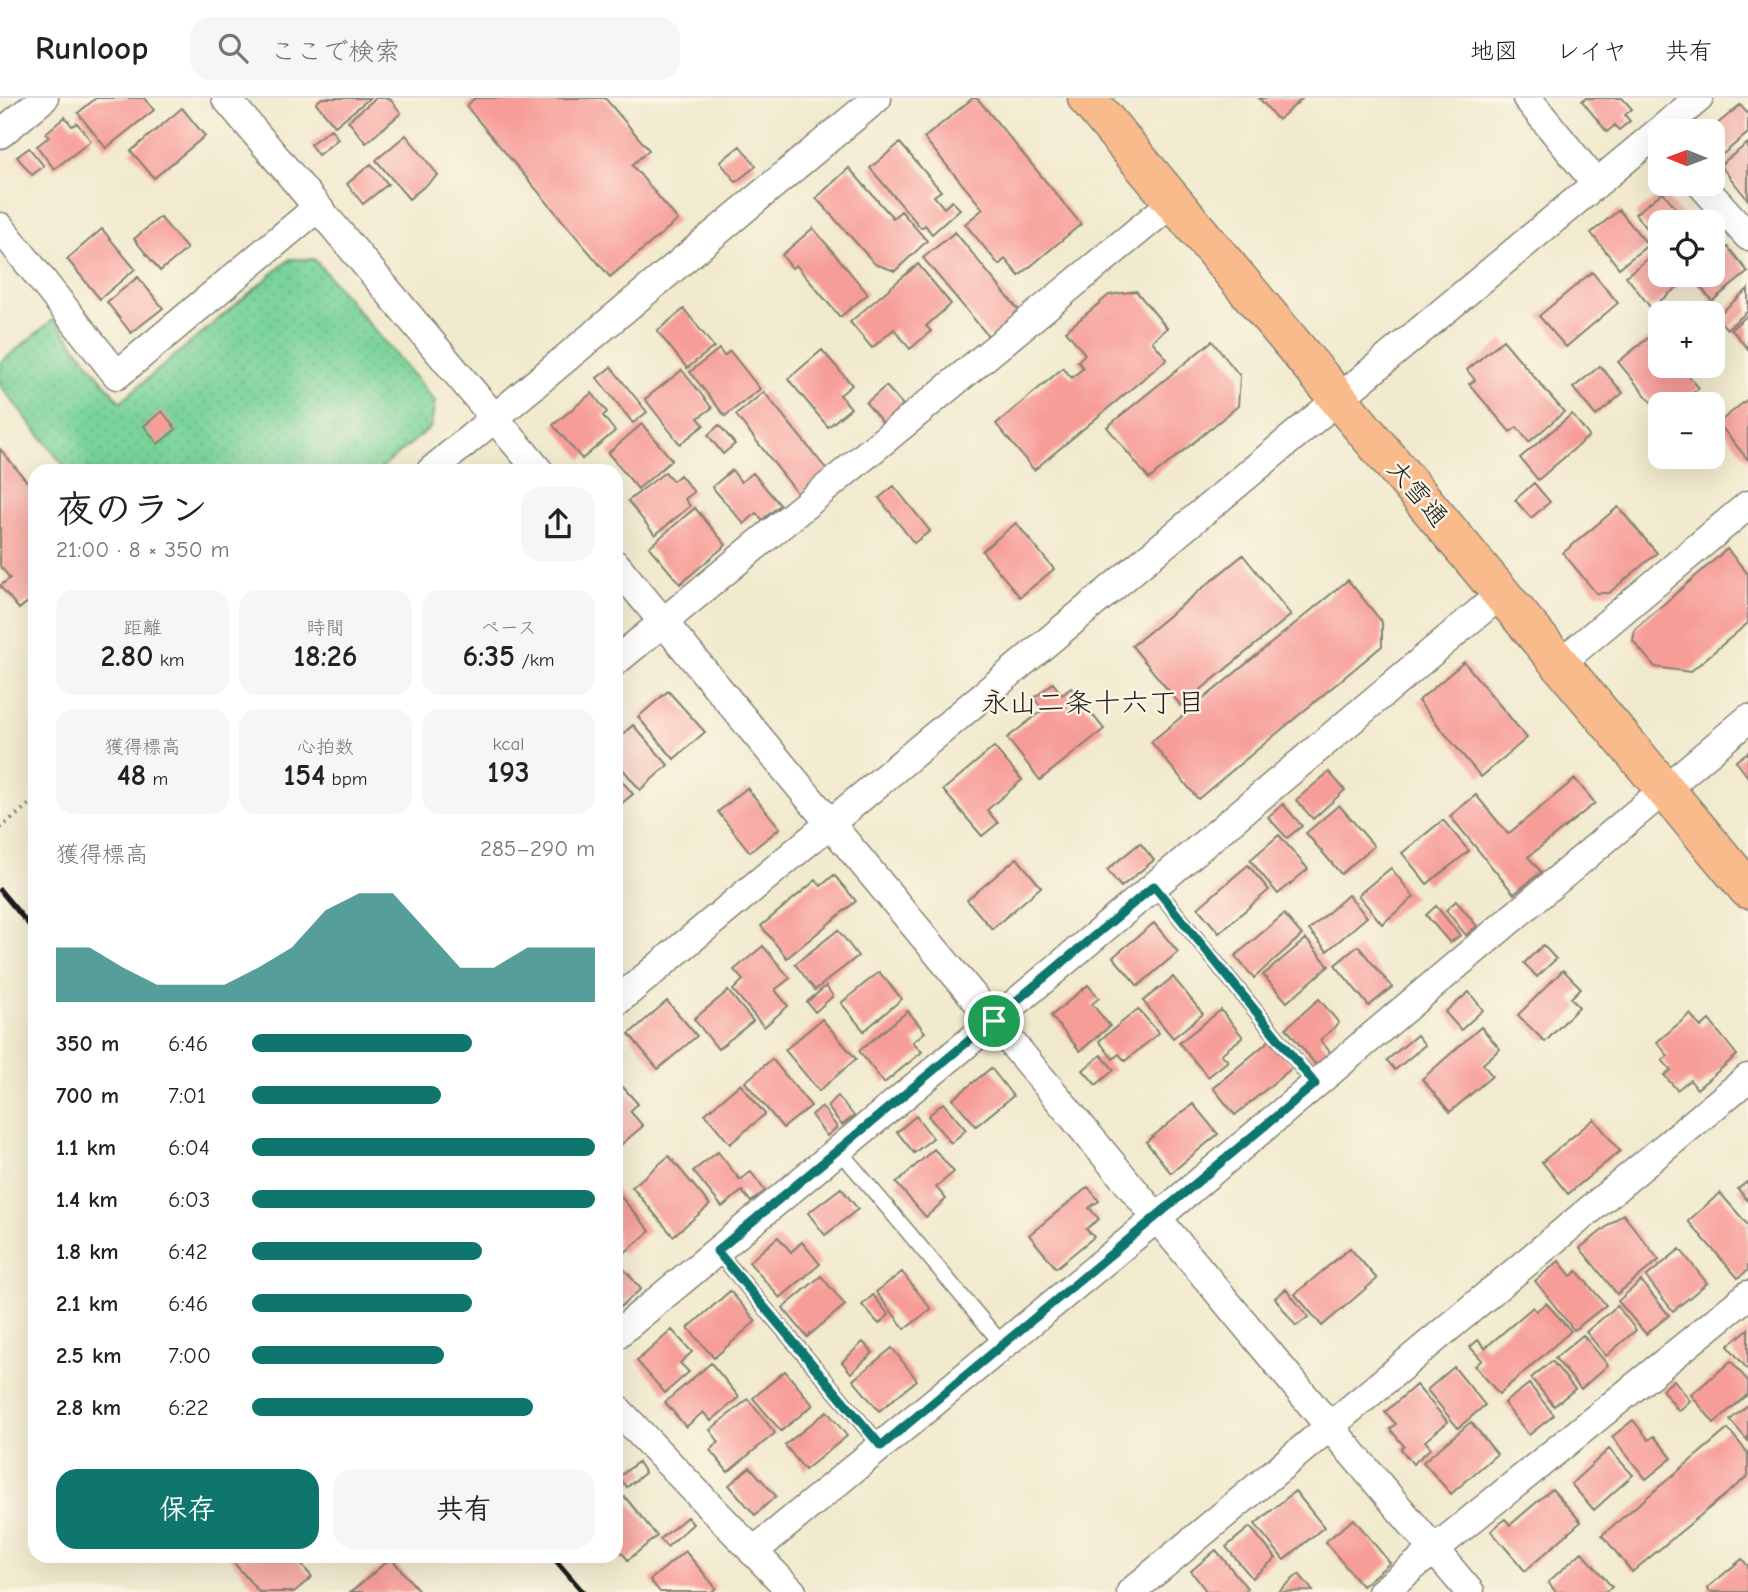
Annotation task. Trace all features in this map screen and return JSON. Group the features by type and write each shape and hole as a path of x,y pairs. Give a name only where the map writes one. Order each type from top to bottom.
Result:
{"highway":[{"name":"大雪通","path":"1087,98 1502,593 1558,665 1748,889"}],"street":[{"path":"0,134 44,98"},
{"path":"226,98 533,464"},
{"path":"439,464 877,98"},
{"path":"1527,98 1595,181"},
{"path":"1677,119 1699,98"},
{"path":"623,996 1340,399 1595,181 1648,144"},
{"path":"1712,196 1748,236"},
{"path":"623,655 1173,202"},
{"path":"0,227 117,376 317,208"},
{"path":"1558,665 1748,505"},
{"path":"623,574 831,821 1330,1427 1471,1592"},
{"path":"623,1329 1502,593"},
{"path":"753,1552 1158,1217 1748,719"},
{"path":"1131,1592 1748,1078"},
{"path":"1382,1592 1748,1295"},
{"path":"623,1415 792,1592"}],"lane":[{"path":"1154,886 1315,1084"},
{"path":"839,1150 1003,1345"},
{"path":"717,1251 881,1446"}],"path":[{"path":"0,828 28,806"}],"green space":[{"path":"290,259 314,259 435,401 431,427 386,464 62,464 0,385 0,363 54,319 120,402"}],"building":[{"path":"96,98 144,98 154,110 106,148 78,113"},
{"path":"322,98 370,98 335,126 316,103"},
{"path":"376,98 389,98 401,113 366,143 348,121"},
{"path":"475,98 605,98 649,150 632,165 678,220 610,277 466,106"},
{"path":"973,98 977,98 1081,224 1019,276 1005,259 999,265 965,224 983,209 924,138"},
{"path":"1259,98 1303,98 1278,120"},
{"path":"1586,98 1622,98 1632,109 1625,115 1630,121 1619,130 1615,125 1607,132 1582,101"},
{"path":"1740,105 1748,114 1748,133 1726,151 1726,119 1723,119"},
{"path":"182,108 205,136 154,178 131,151"},
{"path":"65,117 72,126 77,123 91,141 54,169 37,146 49,137 46,133"},
{"path":"331,129 338,139 318,155 310,144"},
{"path":"406,135 438,175 409,199 376,160"},
{"path":"900,143 941,191 934,196 944,208 952,201 960,209 932,234 925,225 921,228 870,168"},
{"path":"1748,143 1748,200 1726,172 1726,160"},
{"path":"740,146 756,166 736,182 720,162"},
{"path":"29,148 44,166 32,175 17,157"},
{"path":"371,164 388,184 363,204 347,184"},
{"path":"849,168 893,218 901,211 927,241 895,271 875,264 816,198"},
{"path":"1658,196 1666,196 1677,210 1648,210 1648,230 1635,214"},
{"path":"1619,210 1648,245 1619,268 1591,233"},
{"path":"160,217 187,249 160,271 134,239"},
{"path":"813,228 868,294 840,317 796,265 792,268 782,255"},
{"path":"102,229 135,269 100,299 67,259"},
{"path":"955,232 1020,312 989,337 923,258"},
{"path":"1728,247 1748,272 1712,301 1701,287 1725,287 1725,249"},
{"path":"1648,259 1648,287 1677,287 1660,301 1648,301 1648,304 1626,276"},
{"path":"918,264 951,304 926,326 931,331 910,349 894,329 872,348 850,322"},
{"path":"1592,272 1618,303 1566,347 1539,316"},
{"path":"138,277 163,308 131,333 107,302"},
{"path":"1748,289 1748,311 1727,329 1725,309"},
{"path":"1136,291 1167,328 1152,341 1167,359 1034,470 996,424 1063,368 1072,378 1083,368 1078,361 1085,354 1066,331 1109,295"},
{"path":"684,309 714,347 687,368 657,331"},
{"path":"1748,315 1748,349 1731,329"},
{"path":"1648,338 1648,378 1691,378 1699,388 1694,392 1648,392 1648,398 1618,362"},
{"path":"1503,340 1564,412 1529,442 1517,427 1510,432 1469,384 1475,380 1467,370"},
{"path":"1212,341 1240,376 1238,406 1149,479 1107,427"},
{"path":"719,349 724,356 730,351 760,389 725,416 690,372"},
{"path":"822,350 852,385 840,395 851,408 828,427 788,379"},
{"path":"1600,366 1623,393 1596,416 1573,388"},
{"path":"611,367 647,412 633,423 597,378"},
{"path":"682,370 712,408 698,418 704,425 680,444 645,399"},
{"path":"886,386 903,405 883,423 866,403"},
{"path":"764,392 828,471 799,495 736,415"},
{"path":"592,393 607,412 603,416 615,431 582,459 553,425"},
{"path":"1748,399 1748,460 1725,432 1725,417"},
{"path":"162,411 176,429 158,444 144,426"},
{"path":"1572,414 1589,436 1538,480 1520,458"},
{"path":"642,424 672,460 638,489 623,471 623,464 617,464 608,453"},
{"path":"719,425 735,444 723,454 708,435"},
{"path":"0,449 28,483 28,602 19,609 0,586 10,578 0,566"},
{"path":"732,470 741,482 753,473 780,505 762,520 756,513 744,524 712,487"},
{"path":"665,472 673,481 680,475 694,492 685,499 690,506 655,535 628,501"},
{"path":"1534,483 1550,502 1531,518 1515,500"},
{"path":"894,486 930,531 914,543 879,498"},
{"path":"1618,507 1657,553 1609,593 1596,593 1563,553"},
{"path":"695,508 726,545 680,584 649,547"},
{"path":"1016,523 1054,569 1020,597 982,551"},
{"path":"1727,549 1748,574 1748,623 1690,672 1655,667 1633,641 1635,629"},
{"path":"1243,555 1291,615 1181,706 1132,646"},
{"path":"1348,580 1382,622 1382,646 1198,799 1151,742"},
{"path":"1464,662 1527,738 1481,777 1418,701"},
{"path":"1053,683 1062,695 1071,688 1104,729 1040,780 1007,738 1043,710 1034,698"},
{"path":"668,691 705,732 674,759 638,717"},
{"path":"633,725 668,765 640,790 623,769 623,734"},
{"path":"994,747 1022,780 987,810 998,823 982,836 943,790"},
{"path":"1748,752 1748,777 1736,761"},
{"path":"1329,772 1345,790 1313,819 1296,800"},
{"path":"1575,779 1595,803 1528,857 1541,872 1514,894 1450,816 1476,795 1508,834"},
{"path":"623,782 633,794 623,802"},
{"path":"747,788 780,828 750,852 718,812"},
{"path":"1283,804 1302,826 1287,838 1268,817"},
{"path":"1339,805 1374,846 1341,874 1306,833"},
{"path":"1443,820 1469,851 1427,884 1402,853"},
{"path":"1279,835 1308,869 1278,894 1250,860"},
{"path":"1140,843 1154,860 1121,887 1107,870"},
{"path":"1017,858 1041,887 992,929 967,900"},
{"path":"1248,865 1269,890 1219,933 1198,908"},
{"path":"1391,868 1414,897 1382,924 1358,895"},
{"path":"834,875 856,901 787,958 761,926 816,880 821,886"},
{"path":"1348,895 1367,917 1327,951 1309,930"},
{"path":"1456,901 1477,926 1466,935 1446,910"},
{"path":"1436,906 1460,935 1450,943 1426,915"},
{"path":"1284,914 1302,935 1254,978 1235,956"},
{"path":"1154,923 1178,952 1138,986 1113,957"},
{"path":"838,930 858,956 815,990 795,964"},
{"path":"1306,939 1329,966 1287,1002 1263,975"},
{"path":"1543,945 1556,959 1537,977 1524,963"},
{"path":"763,946 790,978 775,990 788,1006 764,1027 733,990 743,980 734,970"},
{"path":"1358,946 1392,987 1369,1006 1335,965"},
{"path":"1563,970 1581,988 1571,998 1579,1007 1545,1042 1518,1015"},
{"path":"879,972 902,999 864,1031 841,1003"},
{"path":"1173,977 1203,1014 1173,1038 1143,1001"},
{"path":"1088,985 1099,998 1092,1004 1110,1026 1080,1051 1051,1016"},
{"path":"826,986 833,996 815,1012 807,1002"},
{"path":"728,991 753,1021 718,1049 694,1019"},
{"path":"1469,992 1483,1010 1461,1030 1445,1012"},
{"path":"1319,999 1339,1023 1320,1040 1331,1053 1316,1065 1286,1028"},
{"path":"667,1001 697,1036 658,1069 629,1034"},
{"path":"1138,1009 1159,1033 1125,1061 1119,1054 1113,1059 1099,1041"},
{"path":"1221,1010 1243,1037 1221,1054 1228,1061 1208,1077 1179,1043"},
{"path":"908,1011 925,1032 913,1042 922,1052 884,1083 859,1051"},
{"path":"1690,1014 1701,1027 1709,1020 1737,1055 1697,1089 1690,1080 1677,1090 1664,1075 1671,1070 1662,1060 1668,1056 1657,1042"},
{"path":"822,1019 856,1059 819,1091 785,1050"},
{"path":"1481,1027 1500,1049 1483,1064 1492,1076 1450,1112 1422,1079"},
{"path":"1417,1035 1425,1045 1395,1070 1387,1060"},
{"path":"1270,1040 1293,1067 1235,1115 1213,1088"},
{"path":"1101,1055 1114,1070 1096,1085 1083,1070"},
{"path":"772,1059 811,1106 783,1128 745,1082"},
{"path":"991,1068 1013,1096 976,1126 953,1099"},
{"path":"740,1084 765,1114 730,1144 705,1114"},
{"path":"623,1087 638,1104 630,1111 643,1126 623,1143"},
{"path":"838,1096 854,1116 842,1125 827,1106"},
{"path":"943,1103 966,1130 951,1143 928,1116"},
{"path":"1193,1104 1218,1134 1171,1173 1146,1142"},
{"path":"822,1107 837,1127 827,1136 811,1115"},
{"path":"916,1116 933,1138 914,1153 897,1132"},
{"path":"1594,1119 1620,1151 1568,1194 1542,1162"},
{"path":"934,1149 954,1172 936,1187 946,1199 926,1217 896,1183"},
{"path":"718,1152 740,1180 751,1172 765,1191 751,1202 742,1191 722,1207 693,1171"},
{"path":"669,1156 710,1205 673,1236 632,1187"},
{"path":"1748,1181 1748,1201 1738,1189"},
{"path":"1088,1187 1099,1201 1089,1208 1099,1219 1086,1229 1094,1237 1056,1268 1029,1235"},
{"path":"841,1188 858,1209 825,1235 808,1213"},
{"path":"1720,1193 1748,1225 1748,1270 1738,1278 1688,1221"},
{"path":"623,1199 650,1231 623,1254"},
{"path":"1623,1214 1659,1260 1617,1294 1580,1248"},
{"path":"778,1237 791,1252 802,1242 820,1264 780,1298 749,1262"},
{"path":"1350,1248 1377,1279 1322,1326 1295,1294"},
{"path":"1680,1249 1707,1283 1673,1311 1646,1277"},
{"path":"1559,1261 1571,1276 1577,1271 1606,1305 1574,1330 1535,1281"},
{"path":"623,1270 641,1289 623,1304"},
{"path":"902,1272 931,1309 905,1329 876,1292"},
{"path":"821,1276 845,1305 807,1337 783,1308"},
{"path":"1641,1281 1669,1315 1646,1334 1618,1301"},
{"path":"1286,1289 1308,1317 1296,1326 1275,1298"},
{"path":"730,1291 756,1321 714,1358 688,1328"},
{"path":"873,1295 889,1315 879,1324 862,1305"},
{"path":"1546,1303 1571,1331 1499,1394 1475,1366 1482,1360 1470,1347 1478,1340 1485,1348 1533,1307 1536,1311"},
{"path":"1617,1306 1636,1330 1606,1356 1586,1332"},
{"path":"1748,1329 1748,1370 1728,1346"},
{"path":"672,1330 692,1352 680,1363 689,1372 665,1393 637,1361"},
{"path":"1583,1335 1608,1365 1581,1389 1555,1358"},
{"path":"863,1342 873,1353 851,1373 842,1362"},
{"path":"892,1348 917,1380 879,1411 853,1380"},
{"path":"1552,1361 1575,1389 1554,1406 1531,1378"},
{"path":"1731,1361 1748,1381 1748,1394 1714,1423 1691,1395"},
{"path":"711,1363 739,1397 711,1421 703,1412 686,1427 665,1402"},
{"path":"1454,1367 1485,1405 1458,1428 1427,1390"},
{"path":"785,1371 813,1405 781,1431 753,1398"},
{"path":"1674,1380 1690,1401 1679,1411 1662,1390"},
{"path":"1529,1384 1554,1415 1529,1435 1504,1403"},
{"path":"1416,1385 1448,1422 1425,1441 1431,1448 1413,1464 1401,1449 1404,1446 1390,1429 1396,1424 1385,1412"},
{"path":"748,1399 775,1433 728,1472 710,1450 719,1442 710,1430"},
{"path":"1748,1405 1748,1441 1730,1420"},
{"path":"827,1411 847,1436 805,1470 785,1445"},
{"path":"1633,1420 1649,1440 1654,1436 1672,1458 1646,1479 1612,1437"},
{"path":"1471,1422 1497,1454 1451,1494 1423,1462"},
{"path":"1728,1429 1748,1453 1748,1476 1632,1572 1602,1535"},
{"path":"1609,1449 1633,1475 1594,1510 1571,1484"},
{"path":"638,1462 645,1473 627,1487 623,1482 623,1474"},
{"path":"750,1467 776,1496 755,1515 729,1485"},
{"path":"1552,1489 1581,1522 1525,1571 1491,1531 1505,1519 1510,1525"},
{"path":"1295,1491 1324,1527 1284,1560 1255,1524"},
{"path":"625,1497 657,1536 628,1560 623,1554"},
{"path":"687,1517 693,1524 667,1547 660,1539"},
{"path":"1354,1519 1390,1563 1362,1586 1325,1542"},
{"path":"1250,1527 1276,1558 1252,1578 1226,1547"},
{"path":"1216,1550 1248,1589 1243,1592 1207,1592 1191,1571"},
{"path":"685,1551 716,1588 712,1592 660,1592 650,1580"},
{"path":"1582,1552 1612,1587 1605,1592 1556,1592 1548,1582"},
{"path":"1742,1559 1748,1566 1748,1592 1710,1592 1707,1588"},
{"path":"234,1563 300,1563 312,1577 294,1592 259,1592"},
{"path":"385,1563 395,1563 420,1592 351,1592"},
{"path":"1299,1574 1313,1591 1278,1592"}],"railway":[{"path":"0,890 28,924"},
{"path":"558,1563 583,1592"}],"district":[{"name":"永山二条十六丁目","path":"1093,702"}],"route":[{"path":"1154,886 1315,1084 881,1446 717,1251 994,1021 1154,886"}]}
